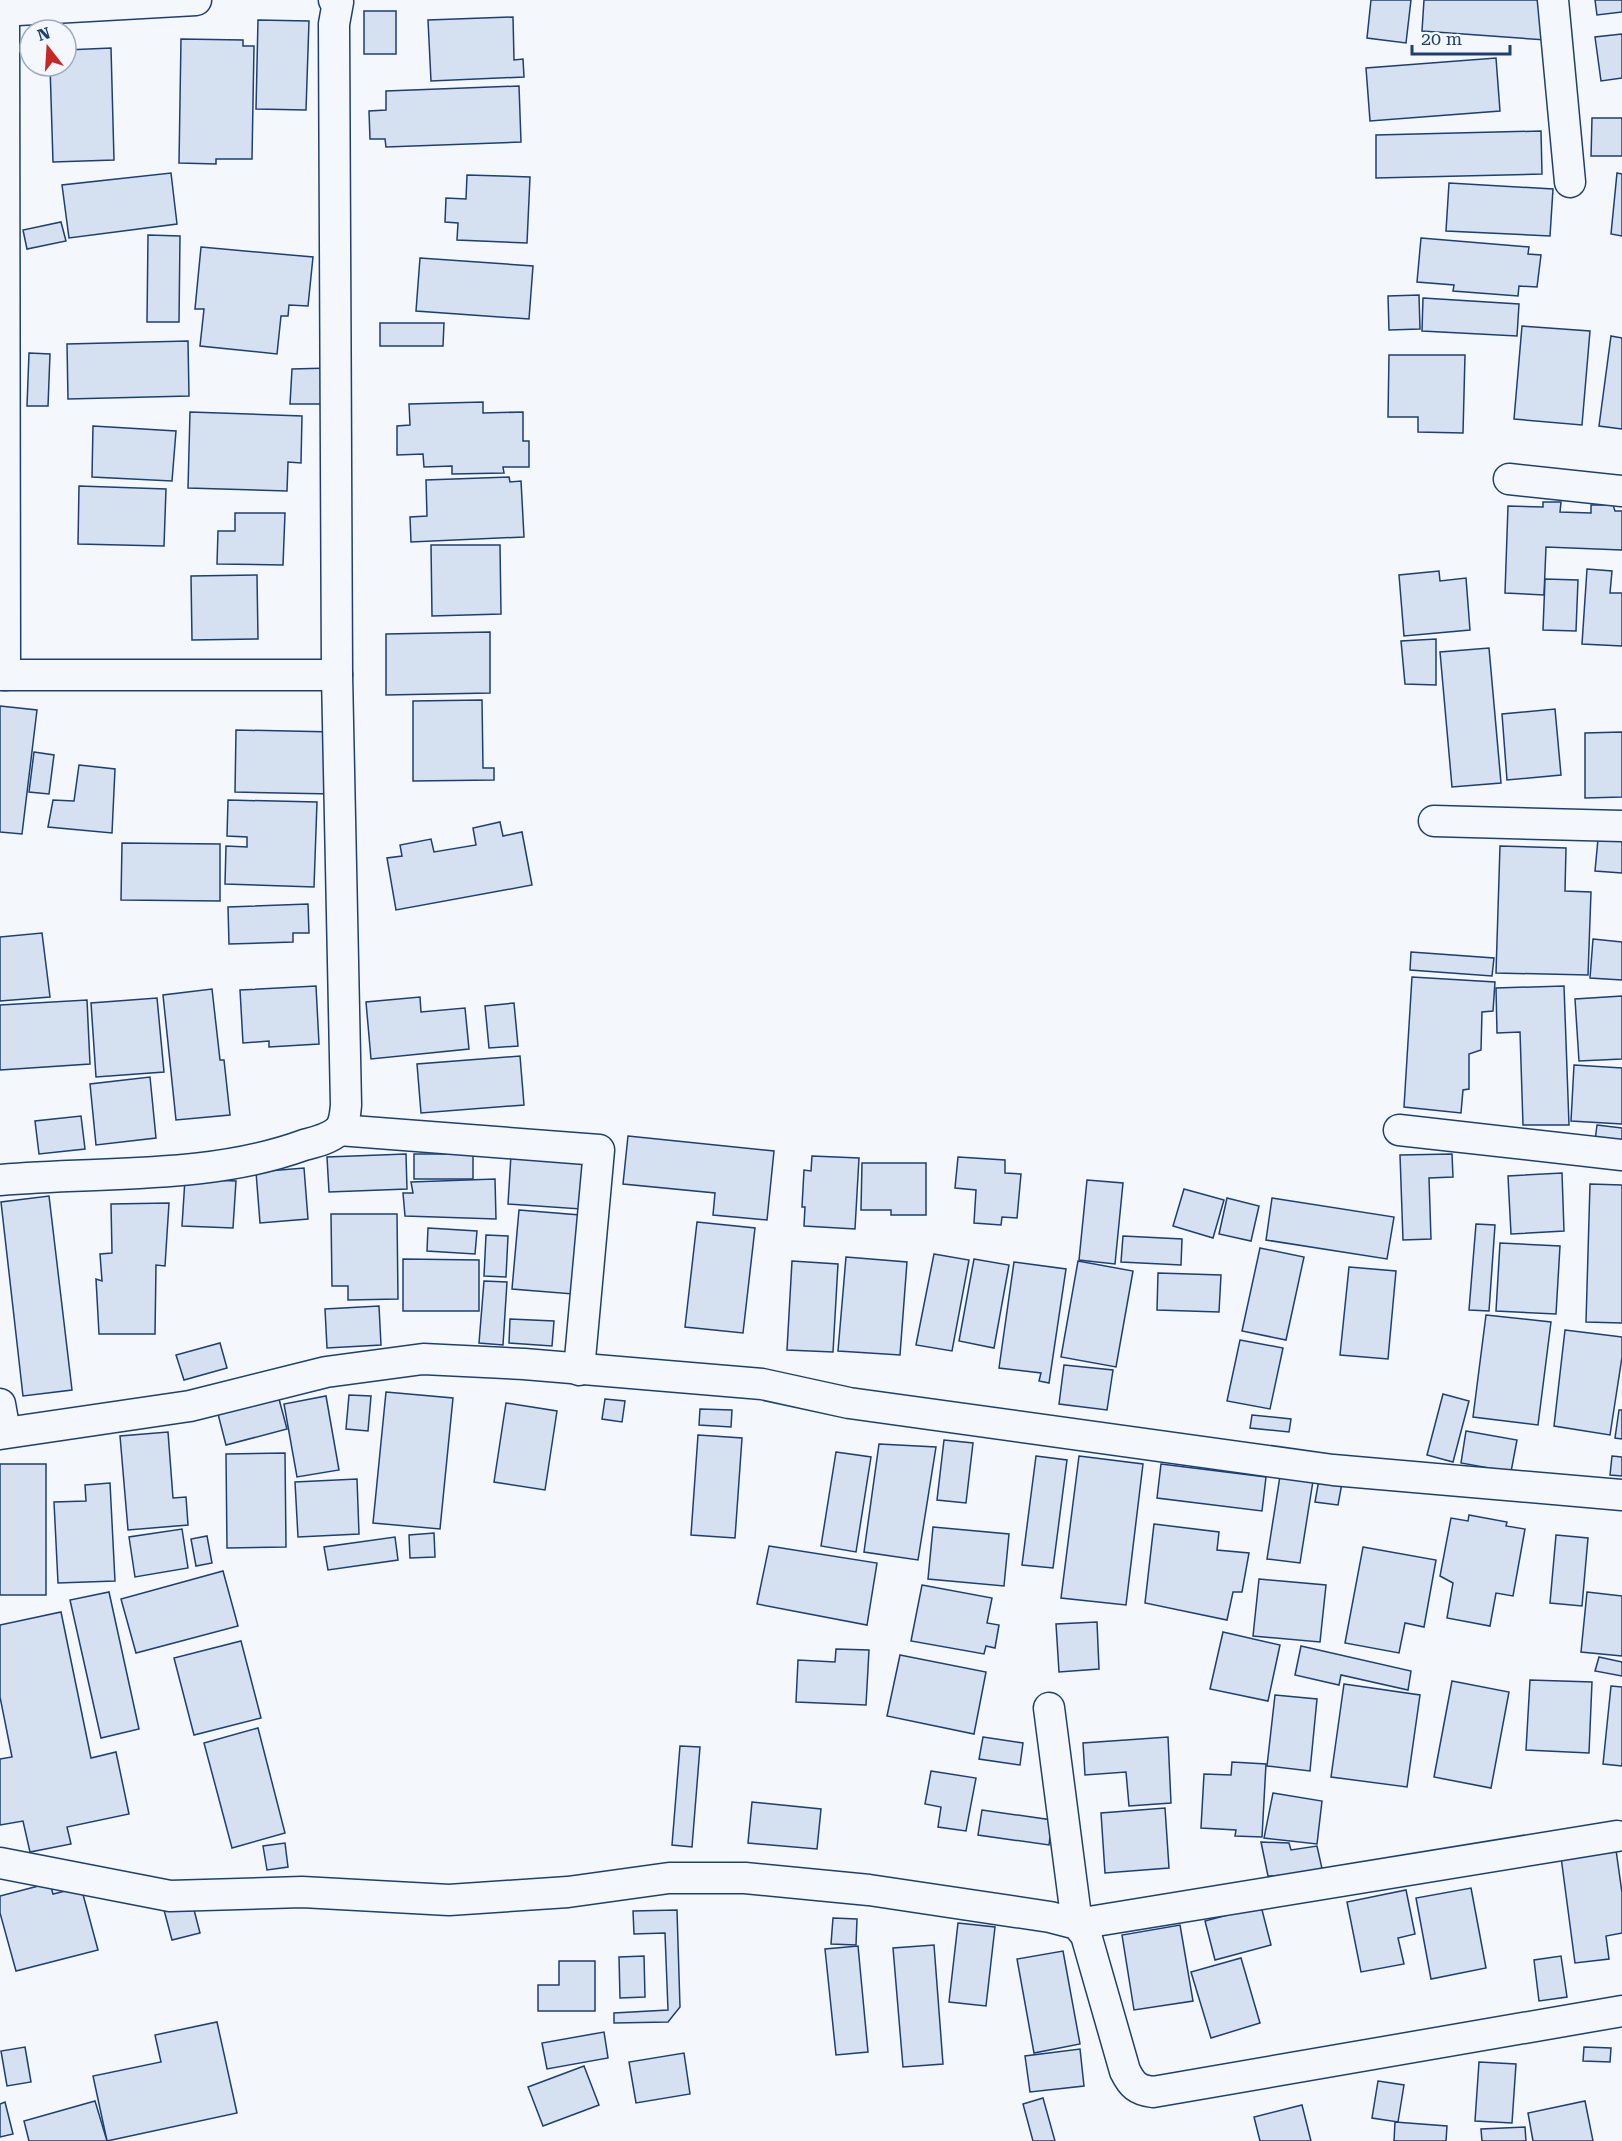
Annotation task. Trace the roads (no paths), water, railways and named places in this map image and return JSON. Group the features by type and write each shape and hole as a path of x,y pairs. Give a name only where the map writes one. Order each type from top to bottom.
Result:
{"street":[{"path":"196,0 2,11 2,675 337,675"},
{"path":"0,1180 182,1170 280,1154 328,1137 339,1130 344,1120 346,1105 337,675 334,24 338,2 334,0"},
{"path":"1553,0 1570,182"},
{"path":"1509,479 1622,491"},
{"path":"1434,821 1622,826"},
{"path":"339,1130 599,1150 579,1370"},
{"path":"1399,1130 1622,1155"},
{"path":"2,1423 190,1406 326,1371 423,1359 524,1364 762,1384 849,1403 1333,1470 1622,1495"},
{"path":"1049,1708 1077,1924 1086,1935 1125,2072 1132,2084 1146,2092 1622,2012"},
{"path":"0,1863 170,1896 302,1892 449,1900 568,1892 669,1878 745,1878 869,1890 1050,1917 1077,1924 1617,1836"}]}
